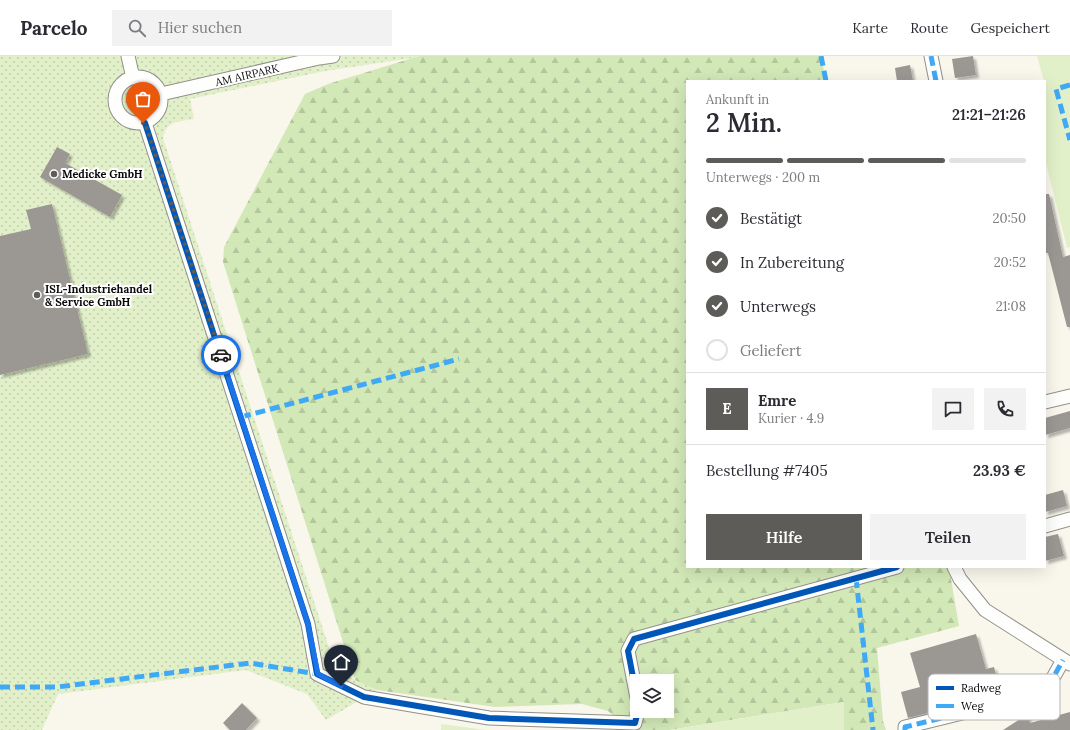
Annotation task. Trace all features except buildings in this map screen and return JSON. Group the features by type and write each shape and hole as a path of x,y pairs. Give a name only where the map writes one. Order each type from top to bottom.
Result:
{"street":[{"path":"128,56 133,78"},
{"name":"AM AIRPARK","path":"161,94 333,56"},
{"path":"930,56 936,80"},
{"path":"133,78 146,78 153,82 158,87 161,94 162,102 160,109 156,116 145,123 136,124 129,122 123,118 115,106 115,99 120,86 125,81 133,78"},
{"path":"145,123 308,624 318,674 364,697 489,718 635,723 636,718"},
{"path":"1046,402 1070,396"},
{"path":"1046,526 1070,519"},
{"path":"632,674 628,651 634,639 893,568"},
{"path":"954,568 960,580 985,610 1066,662 1056,674"},
{"path":"905,730 905,727 934,720"}],"green space":[{"path":"0,56 419,56 325,71 190,99 194,119 170,125 167,128 163,138 336,669 377,690 326,720 307,694 246,670 58,694 42,730 0,730"},
{"path":"419,56 821,56 826,80 686,80 686,568 949,568 959,626 877,648 883,721 886,730 844,730 844,702 669,730 632,730 608,711 582,704 495,707 377,690 355,680 223,262 224,247 305,94 328,84"},
{"path":"1037,56 1070,56 1070,247 1067,248 1046,163 1046,80 1044,80"},
{"path":"844,702 844,730 669,730"},
{"path":"441,724 486,730 441,730"}],"marked path":[{"path":"821,56 826,80"},
{"path":"931,56 936,80"},
{"path":"1070,85 1056,89 1070,140"},
{"path":"241,417 459,359"},
{"path":"856,578 873,730"},
{"path":"1055,674 1063,660"},
{"path":"0,687 57,687 250,663 317,674"},
{"path":"905,730 905,727 934,720"}],"cycle path":[{"path":"145,123 308,624 317,674 364,697 489,718 635,723 636,718"},
{"path":"632,674 628,651 634,639 893,568"}],"way so far":[{"path":"143,123 145,123 221,355"}],"place":[{"name":"Medicke GmbH","path":"54,174"},
{"name":"ISL-Industriehandel & Service GmbH","path":"37,295"}],"route":[{"path":"221,355 308,624 318,674 341,686"}]}
